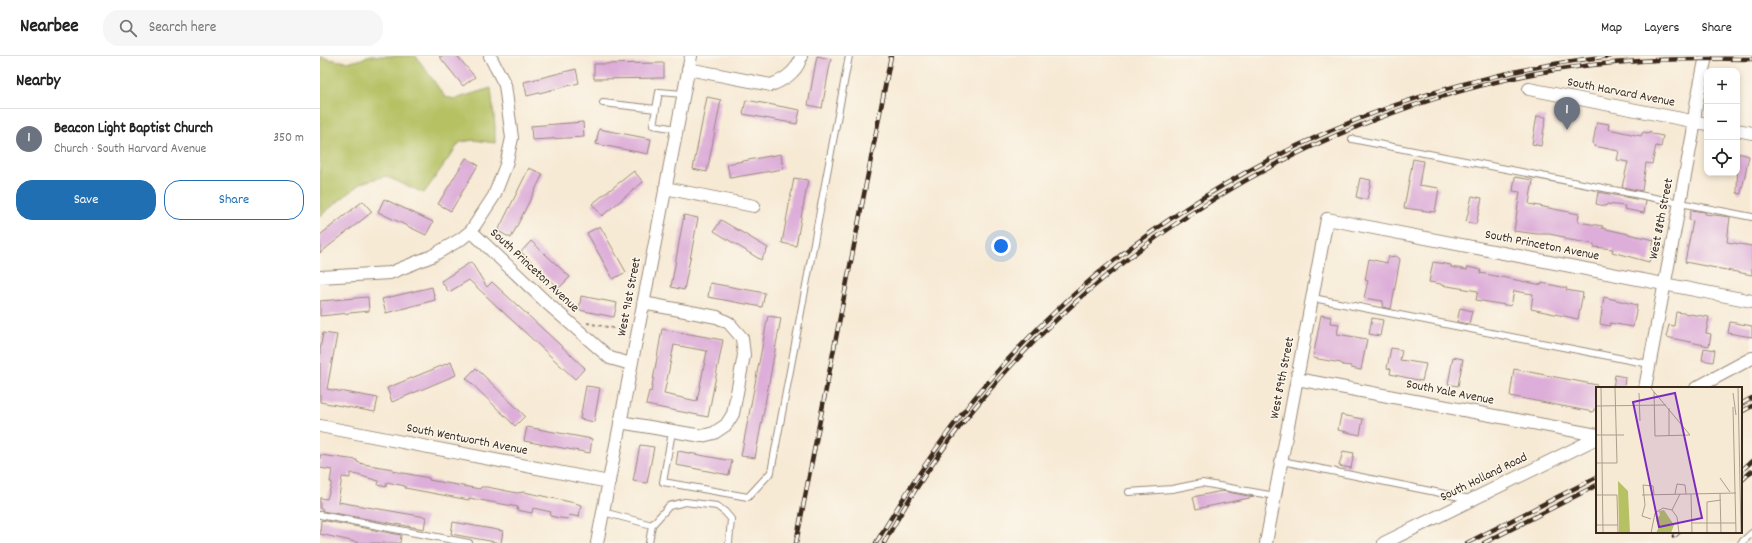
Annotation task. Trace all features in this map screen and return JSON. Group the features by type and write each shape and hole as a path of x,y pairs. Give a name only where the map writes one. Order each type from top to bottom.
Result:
{"street":[{"path":"471,231 494,196 506,165 512,138 505,85 490,56"},
{"name":"West 91st Street","path":"597,543 691,56"},
{"path":"688,69 771,85 782,81 793,72 800,63 801,56"},
{"name":"West 88th Street","path":"1645,387 1706,56"},
{"name":"South Harvard Avenue","path":"1529,89 1704,123"},
{"path":"1740,131 1752,133"},
{"path":"665,188 754,206"},
{"name":"South Princeton Avenue","path":"1328,219 1752,301"},
{"name":"West 89th Street","path":"1266,543 1328,219"},
{"name":"South Princeton Avenue","path":"320,277 390,273 432,256 461,239 471,231 547,304 610,358 631,364"},
{"path":"620,422 702,436 714,433 726,425 733,414 744,355 742,338 729,323 717,317 643,303"},
{"path":"1698,387 1752,358"},
{"name":"South Yale Avenue","path":"1297,379 1596,436"},
{"name":"South Wentworth Avenue","path":"320,426 609,482"},
{"name":"South Holland Road","path":"1384,543 1596,437"}],"lane":[{"path":"672,432 662,482 748,497 771,472 849,56"},
{"path":"676,129 654,125 659,92 683,94"},
{"path":"603,104 656,109"},
{"path":"1352,139 1752,217"},
{"path":"1313,298 1649,364"},
{"path":"1282,461 1473,499"},
{"path":"1129,492 1172,489 1202,482 1275,496"},
{"path":"650,543 652,525 669,506 685,502 717,506 725,512 731,519 729,543"},
{"path":"603,512 652,525"},
{"path":"320,515 469,543"},
{"path":"1741,543 1752,532"}],"path":[{"path":"585,322 623,330"}],"green space":[{"path":"367,56 416,56 445,97 455,99 491,88 495,126 495,143 474,140 460,142 424,193 385,176 361,183 320,216 320,57 350,62"}],"building":[{"path":"439,56 457,56 475,77 463,86"},
{"path":"817,56 831,59 822,108 808,105"},
{"path":"664,63 664,78 594,79 594,64"},
{"path":"576,69 579,83 527,96 524,82"},
{"path":"707,97 721,100 707,172 693,169"},
{"path":"746,100 800,110 797,124 743,114"},
{"path":"1537,116 1546,117 1541,146 1532,144"},
{"path":"583,122 584,137 532,140 531,126"},
{"path":"1597,122 1609,124 1608,129 1641,136 1643,132 1648,133 1650,131 1652,134 1663,136 1661,147 1656,146 1652,164 1646,163 1642,191 1622,187 1628,162 1617,160 1619,151 1594,146 1593,142"},
{"path":"599,129 651,139 648,154 596,144"},
{"path":"781,154 783,169 730,178 727,164"},
{"path":"1740,154 1749,156 1741,194 1737,193 1737,176 1740,176"},
{"path":"466,158 478,165 451,211 438,204"},
{"path":"1413,159 1423,161 1419,185 1439,188 1435,212 1404,208"},
{"path":"529,168 543,174 511,238 498,231"},
{"path":"634,171 643,182 602,216 592,204"},
{"path":"1515,177 1533,180 1529,204 1579,214 1578,222 1603,226 1602,228 1654,240 1649,262 1612,252 1613,249 1594,247 1594,244 1564,239 1564,237 1514,231 1520,192 1513,191"},
{"path":"794,178 808,180 796,246 782,243"},
{"path":"1360,178 1371,180 1367,200 1356,197"},
{"path":"1598,192 1646,201 1644,213 1624,209 1625,206 1607,204 1606,206 1596,204"},
{"path":"1472,196 1482,198 1476,224 1466,222"},
{"path":"384,199 433,222 426,235 378,212"},
{"path":"363,201 372,212 320,253 320,235"},
{"path":"1691,210 1705,212 1705,214 1730,217 1727,242 1752,246 1752,275 1685,262 1693,221 1689,220"},
{"path":"684,215 698,218 684,290 671,287"},
{"path":"721,220 768,248 761,260 714,231"},
{"path":"600,226 626,272 613,279 587,233"},
{"path":"531,241 570,277 559,288 521,252"},
{"path":"1396,256 1400,259 1391,309 1382,307 1383,301 1364,298 1368,281 1365,280 1369,259 1387,263 1388,257"},
{"path":"471,262 487,287 492,282 585,368 575,379 469,280 449,292 441,281"},
{"path":"1433,262 1451,265 1451,267 1467,270 1468,267 1481,270 1480,273 1542,285 1542,283 1583,293 1578,319 1531,309 1533,294 1514,291 1511,306 1476,300 1478,291 1429,282"},
{"path":"710,283 765,293 762,307 708,297"},
{"path":"432,287 435,300 386,313 382,299"},
{"path":"581,296 617,303 614,317 579,310"},
{"path":"368,297 369,311 320,316 320,301"},
{"path":"1604,297 1637,305 1633,327 1610,323 1610,326 1600,324"},
{"path":"1460,308 1472,311 1469,324 1457,322"},
{"path":"1676,312 1709,317 1706,333 1711,334 1709,346 1666,337 1669,325 1674,326"},
{"path":"1321,315 1331,317 1330,323 1339,324 1337,334 1367,339 1361,370 1351,368 1351,366 1343,365 1341,363 1313,358"},
{"path":"768,316 781,318 755,458 741,456"},
{"path":"1372,318 1383,320 1380,336 1369,334"},
{"path":"1730,322 1752,326 1752,337 1728,333"},
{"path":"662,329 723,340 708,417 646,405 649,391 651,392","holes":["674,345 707,351 697,401 664,394"]},
{"path":"323,333 337,335 327,389 378,398 375,412 320,402 320,350"},
{"path":"1391,348 1402,350 1400,360 1426,364 1422,381 1390,374 1391,369 1387,368"},
{"path":"1704,348 1715,350 1713,362 1702,360"},
{"path":"1453,357 1463,359 1458,386 1448,384"},
{"path":"451,362 456,375 392,402 387,388"},
{"path":"476,368 525,416 515,426 466,378"},
{"path":"1514,369 1597,385 1596,409 1594,409 1593,412 1510,396"},
{"path":"1615,375 1625,377 1624,387 1613,387"},
{"path":"586,386 600,388 594,422 580,419"},
{"path":"1341,415 1363,419 1360,435 1338,430"},
{"path":"527,427 592,439 590,453 524,441"},
{"path":"640,445 654,447 647,483 633,481"},
{"path":"678,451 732,461 729,475 676,465"},
{"path":"1343,451 1354,453 1351,468 1339,466"},
{"path":"320,455 357,460 357,462 363,464 393,469 393,471 429,478 429,480 480,489 481,487 487,487 517,493 524,492 575,503 581,505 579,517 569,515 568,519 560,518 550,516 551,512 533,508 532,513 517,510 518,507 469,498 469,500 405,488 405,486 387,482 386,487 378,485 379,481 350,473 350,478 342,477 338,502 426,517 424,529 322,511 323,509 320,509 320,498 327,499 332,482 330,482 332,470 320,468"},
{"path":"1222,491 1254,497 1196,509 1193,497"},
{"path":"321,520 401,535 400,543 360,543 320,534"},
{"path":"453,522 503,531 501,543 451,534"}],"railway":[{"path":"796,543 891,56"},
{"path":"876,543 926,463 953,425 983,388 1046,321 1114,261 1187,208 1265,162 1347,124 1432,93 1520,71 1610,56"},
{"path":"884,543 939,455 1004,374 1077,301 1158,236 1246,180 1339,134 1437,98 1537,73 1590,65 1644,61 1752,59"},
{"path":"1742,403 1752,398"},
{"path":"1742,411 1752,406"},
{"path":"1742,470 1752,461"},
{"path":"1742,480 1752,471"},
{"path":"1467,543 1596,478"},
{"path":"1484,543 1596,486"},
{"path":"1674,536 1678,533"}],"place":[{"name":"Beacon Light Baptist Church","path":"1567,130"}]}
